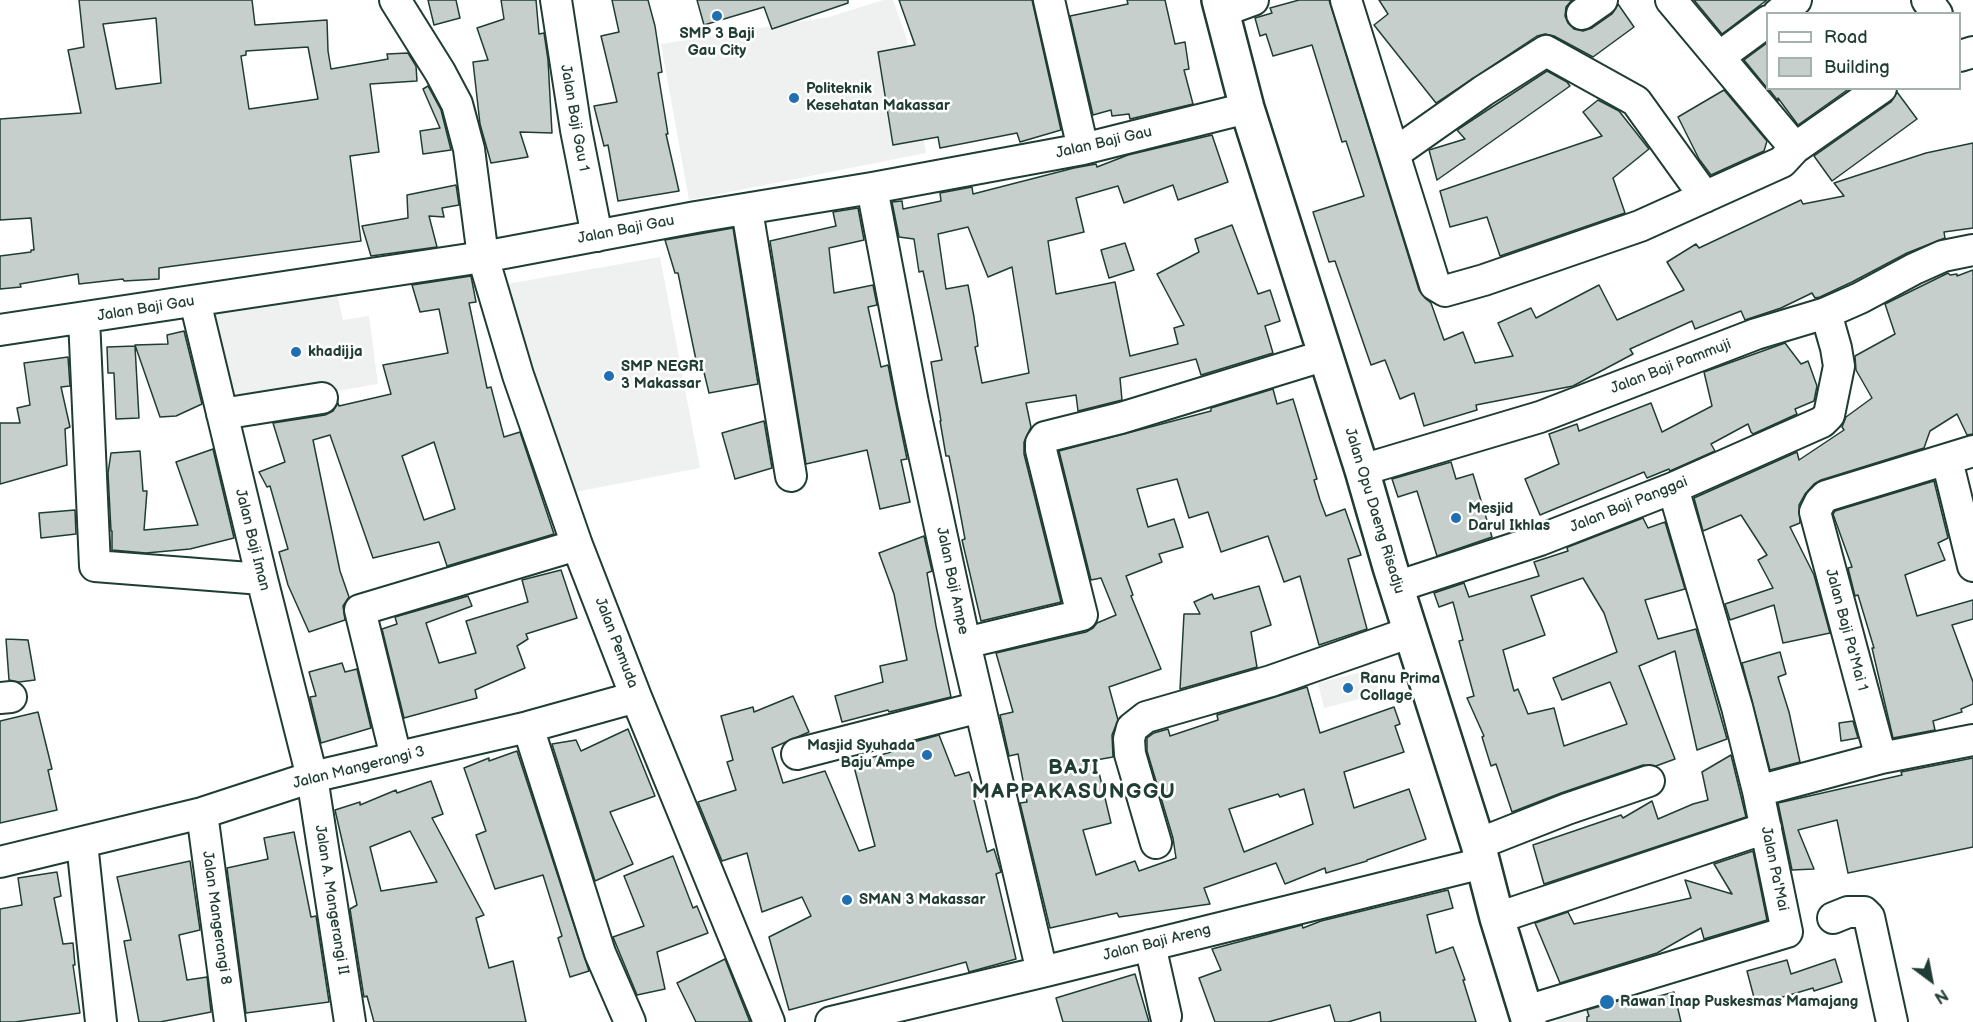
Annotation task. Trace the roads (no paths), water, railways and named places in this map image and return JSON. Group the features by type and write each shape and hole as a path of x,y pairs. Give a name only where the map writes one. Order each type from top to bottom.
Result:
{"main road":[{"name":"Jalan Opu Daeng Risadju","path":"1221,5 1248,108 1362,470 1528,1017"}],"street":[{"name":"Jalan Pemuda","path":"395,0 457,104 469,149 483,257 518,375 577,545 636,697 769,1022"},
{"name":"Jalan Baji Gau 1","path":"556,0 576,130 597,236"},
{"path":"1049,0 1083,149"},
{"path":"1221,5 1253,0"},
{"path":"1346,0 1435,285 1445,291 1484,280 1640,226 1782,162 1795,148 1878,90"},
{"path":"1671,0 1795,148"},
{"path":"1781,12 1796,0"},
{"path":"1719,57 1766,22"},
{"path":"1395,153 1483,91 1546,51 1636,101 1705,196"},
{"name":"Jalan Baji Gau","path":"0,330 483,257 696,217 872,188 1083,149 1248,108"},
{"name":"Jalan Baji Ampe","path":"872,188 913,404 965,643 1042,972"},
{"path":"747,210 791,476"},
{"name":"Jalan Baji Pammuji","path":"1362,470 1540,417 1756,334 1826,313 1860,298 1914,268 1943,256 1973,250"},
{"name":"Jalan Baji Iman","path":"195,301 312,777"},
{"name":"Jalan Baji Panggai","path":"1396,587 1540,540 1673,488 1822,422 1829,415 1839,366 1826,313"},
{"path":"84,318 95,566 262,579"},
{"path":"965,643 1082,615 1041,450 1041,443 1045,437 1121,418 1326,355"},
{"path":"222,414 322,398"},
{"path":"1960,455 1973,566"},
{"name":"Jalan Baji Pa'Mai 1","path":"1881,758 1815,512 1820,502 1827,496 1960,455"},
{"name":"Jalan Pa'Mai","path":"1528,1017 1787,932 1758,791 1737,707 1673,488"},
{"path":"396,757 360,610 577,545"},
{"path":"1156,843 1130,754 1129,739 1132,728 1146,717 1271,681 1411,632"},
{"name":"Jalan Mangerangi 3","path":"0,861 202,813 312,777 528,728 636,697"},
{"path":"797,754 980,707"},
{"path":"528,728 600,953 630,1022"},
{"path":"1758,791 1881,758 1973,740"},
{"name":"Jalan A. Mangerangi II","path":"312,777 350,1022"},
{"name":"Jalan Baji Areng","path":"831,1022 1150,945 1480,854 1567,809 1649,781"},
{"name":"Jalan Mangerangi 8","path":"202,813 230,1022"},
{"path":"1497,918 1766,828"},
{"path":"82,843 101,1022"},
{"path":"1833,918 1848,912 1864,912 1869,917 1892,1022"},
{"path":"1150,945 1166,1016"}],"place":[{"name":"SMP 3 Baji Gau City","path":"717,16"},
{"name":"Politeknik Kesehatan Makassar","path":"794,98"},
{"name":"khadijja","path":"296,352"},
{"name":"SMP NEGRI 3 Makassar","path":"609,376"},
{"name":"Mesjid Darul Ikhlas","path":"1456,518"},
{"name":"Ranu Prima Collage","path":"1348,688"},
{"name":"Masjid Syuhada Baju Ampe","path":"927,755"},
{"name":"SMAN 3 Makassar","path":"847,900"},
{"name":"Rawan Inap Puskesmas Mamajang","path":"1607,1002"}],"district":[{"name":"BAJI MAPPAKASUNGGU","path":"1074,781"}]}
